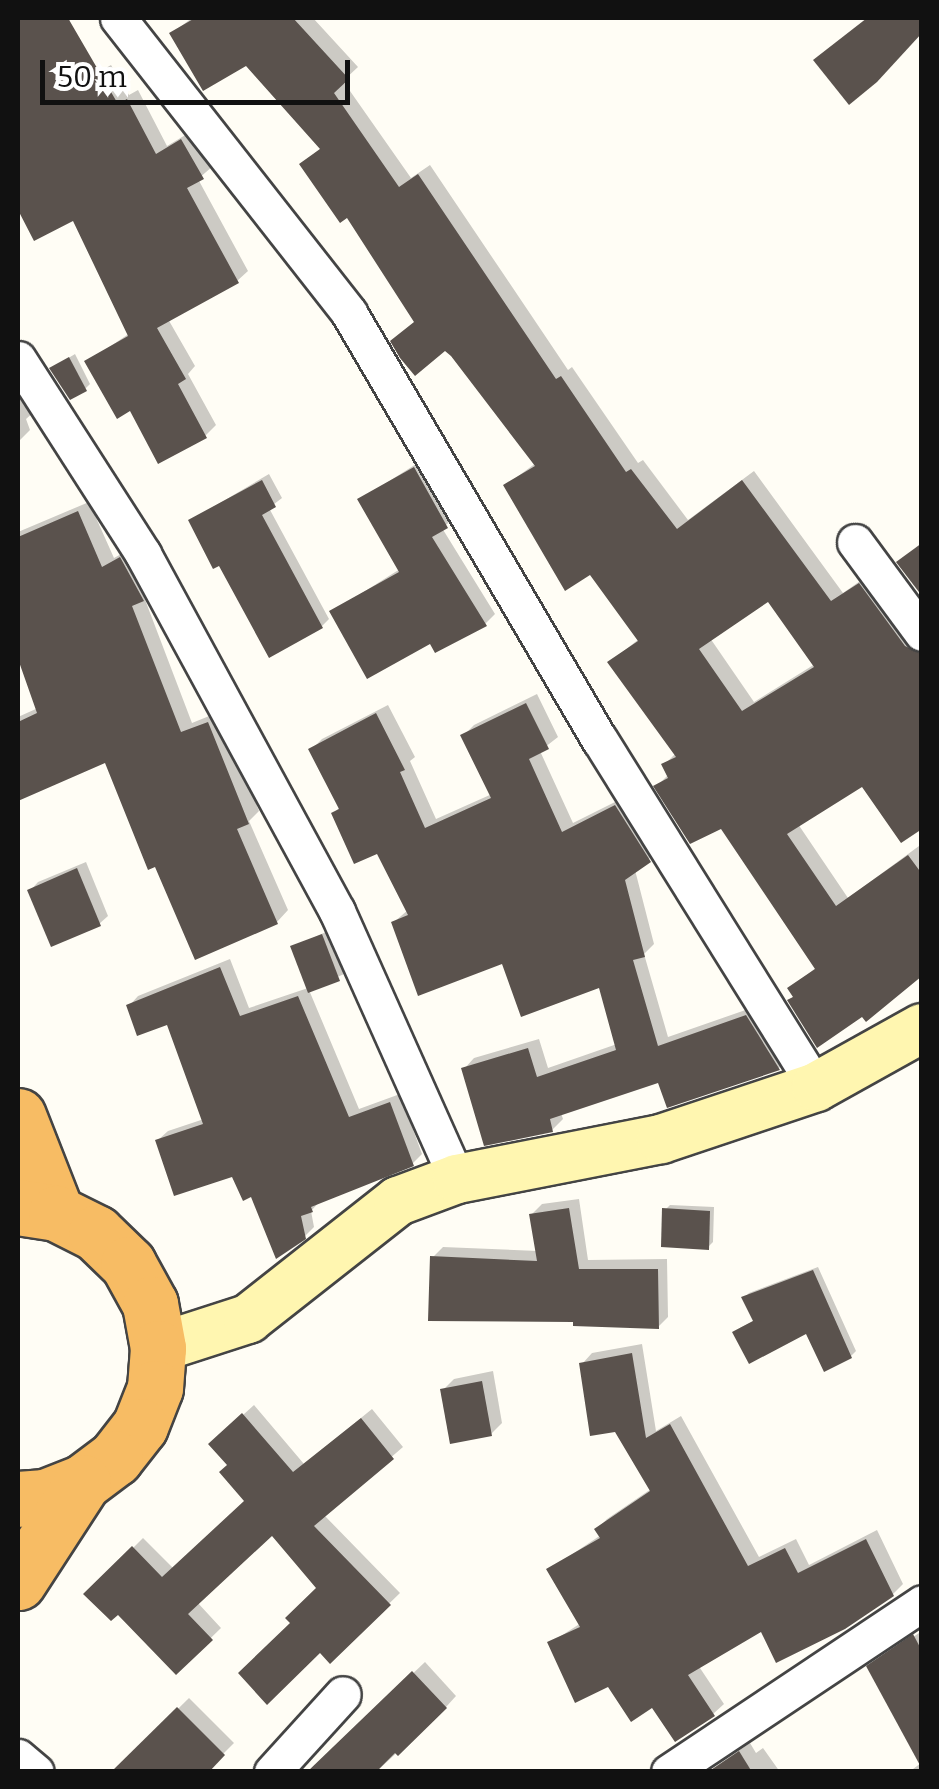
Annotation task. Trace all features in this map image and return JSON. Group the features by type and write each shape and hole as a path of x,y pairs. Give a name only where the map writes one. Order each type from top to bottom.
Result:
{"highway":[{"path":"18,1116 37,1210 96,1233 128,1264 150,1304 158,1348 155,1388 140,1426 116,1458 83,1482 45,1498 18,1500"},
{"path":"18,1582 83,1482"}],"main road":[{"path":"158,1348 248,1319 398,1201 457,1179 661,1138 816,1087 922,1028"}],"street":[{"path":"118,18 349,313 600,740 816,1087"},
{"path":"18,358 143,554 337,911 457,1179"},
{"path":"855,542 922,633"},
{"path":"669,1772 922,1603"},
{"path":"272,1772 343,1694"},
{"path":"18,1757 36,1772"}],"building":[{"path":"18,18 68,18 118,104 127,99 156,154 181,139 204,179 187,188 239,283 157,328 186,379 178,384 207,438 158,464 130,411 117,419 84,361 128,336 73,221 34,241 18,210"},
{"path":"195,18 293,18 349,79 334,93 399,187 418,174 556,379 561,376 626,472 631,469 677,529 742,480 831,601 859,583 905,646 922,654 922,829 901,843 862,787 787,834 836,906 908,855 922,874 922,976 866,1022 862,1017 817,1048 787,1000 793,997 787,988 815,969 721,829 690,844 653,786 668,778 661,764 676,757 607,662 638,641 590,575 565,591 503,485 535,466 451,356 445,351 415,376 400,358 390,341 414,322 347,218 340,223 299,164 320,149 246,66 203,91 169,33","holes":["768,602 814,667 742,711 699,649"]},
{"path":"867,18 922,18 922,33 877,82 849,105 813,60"},
{"path":"69,357 87,391 70,400 49,368"},
{"path":"414,467 448,528 432,537 487,626 435,653 430,644 367,679 329,611 399,572 357,499"},
{"path":"262,480 276,507 262,515 323,628 269,658 219,566 213,569 188,520"},
{"path":"78,511 102,567 120,557 144,601 132,606 181,732 208,722 249,824 237,829 278,924 195,960 155,867 148,870 105,763 18,801 18,722 37,713 18,659 18,537"},
{"path":"922,543 922,596 896,562"},
{"path":"526,703 549,749 529,759 562,832 615,805 651,862 625,880 645,957 633,960 658,1046 746,1015 780,1070 667,1108 658,1083 550,1119 553,1132 484,1146 461,1068 528,1048 537,1077 616,1050 599,988 521,1017 502,964 418,996 391,922 408,915 377,854 354,864 331,813 339,809 308,749 376,713 405,770 400,772 425,828 491,798 460,735"},
{"path":"77,868 101,926 51,947 27,890"},
{"path":"322,934 340,981 308,993 290,946"},
{"path":"220,967 240,1016 298,996 349,1117 390,1102 414,1166 311,1207 313,1212 301,1216 306,1239 276,1259 251,1197 243,1201 232,1177 174,1196 155,1140 203,1124 167,1025 137,1036 126,1005"},
{"path":"569,1208 579,1269 658,1269 659,1329 573,1326 573,1322 428,1321 430,1256 537,1261 529,1214"},
{"path":"662,1208 710,1211 709,1250 661,1247"},
{"path":"813,1270 852,1358 824,1372 806,1334 749,1364 732,1332 753,1321 741,1297"},
{"path":"632,1353 646,1438 670,1424 748,1566 785,1548 798,1573 866,1539 894,1596 845,1629 776,1663 761,1632 688,1675 715,1716 675,1742 652,1708 631,1722 608,1687 575,1703 547,1642 580,1627 546,1569 600,1538 594,1529 650,1491 615,1432 590,1436 579,1363"},
{"path":"482,1381 492,1436 450,1444 440,1389"},
{"path":"242,1413 293,1472 361,1418 394,1459 314,1526 391,1605 330,1664 320,1653 267,1705 238,1673 290,1623 285,1618 316,1588 272,1536 188,1614 213,1640 176,1675 118,1615 111,1621 83,1594 132,1546 162,1577 244,1501 219,1472 227,1465 208,1444"},
{"path":"913,1634 922,1651 922,1769 866,1666"},
{"path":"412,1671 447,1708 398,1756 395,1753 376,1772 307,1772"},
{"path":"177,1707 225,1755 209,1772 111,1772"},
{"path":"739,1751 752,1772 708,1772"}]}
